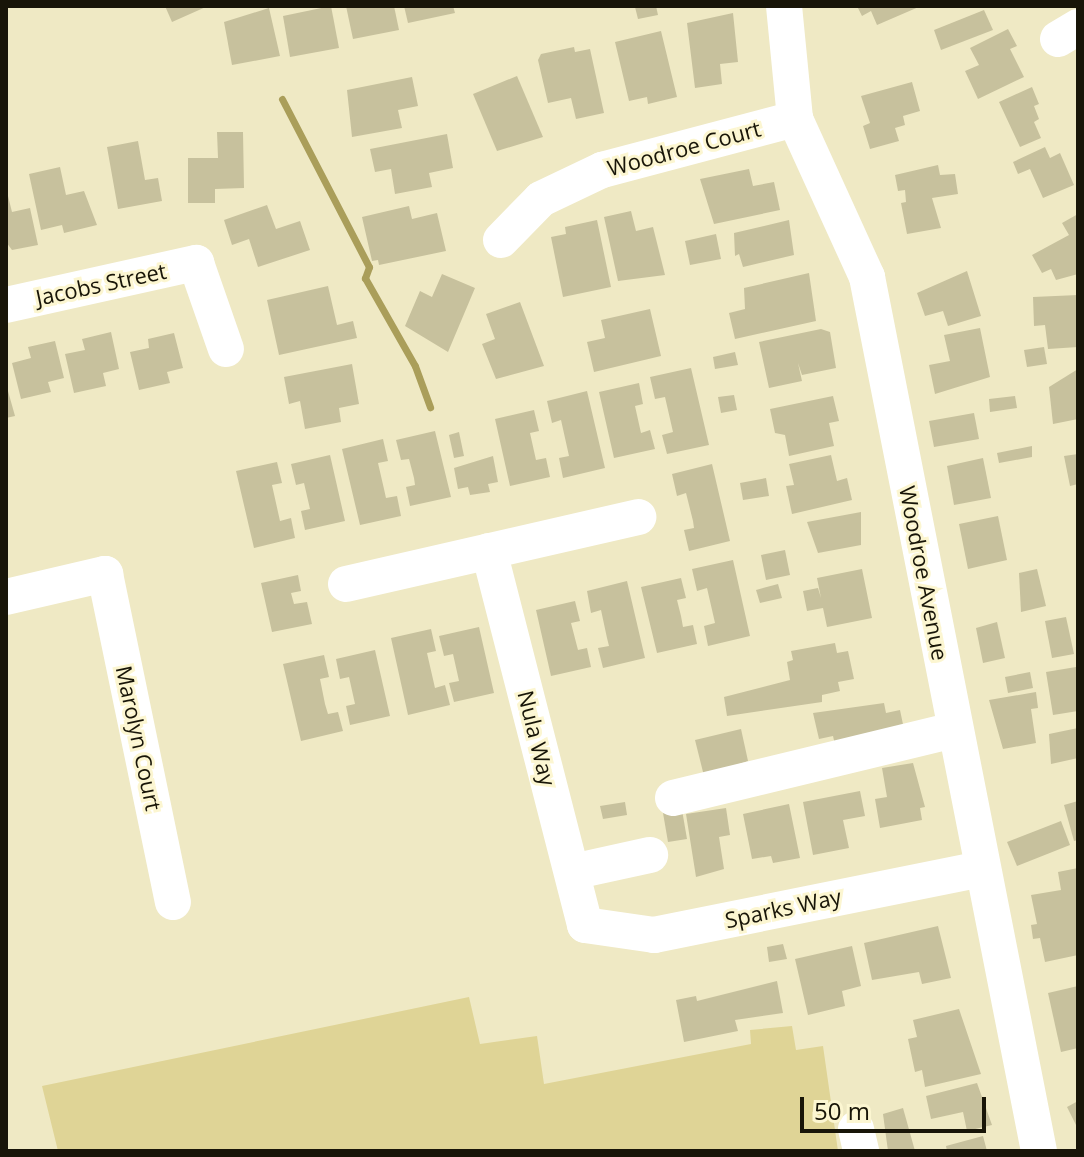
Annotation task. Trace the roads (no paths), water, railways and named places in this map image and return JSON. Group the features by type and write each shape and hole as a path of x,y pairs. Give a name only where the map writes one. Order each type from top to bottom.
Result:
{"street":[{"name":"Woodroe Avenue","path":"784,6 795,119 867,277 981,869 1039,1151"},
{"name":"Woodroe Court","path":"501,240 541,199 602,170 795,119"},
{"name":"Jacobs Street","path":"6,305 196,263 226,349"},
{"path":"346,584 638,517"},
{"name":"Nula Way","path":"489,551 585,925"},
{"name":"Marolyn Court","path":"6,597 105,574 173,902"},
{"path":"673,798 954,730"},
{"path":"572,872 650,855"},
{"name":"Sparks Way","path":"585,925 654,935 981,869"}],"waterway":[{"path":"282,99 369,267 365,278 415,366 430,407"}]}
